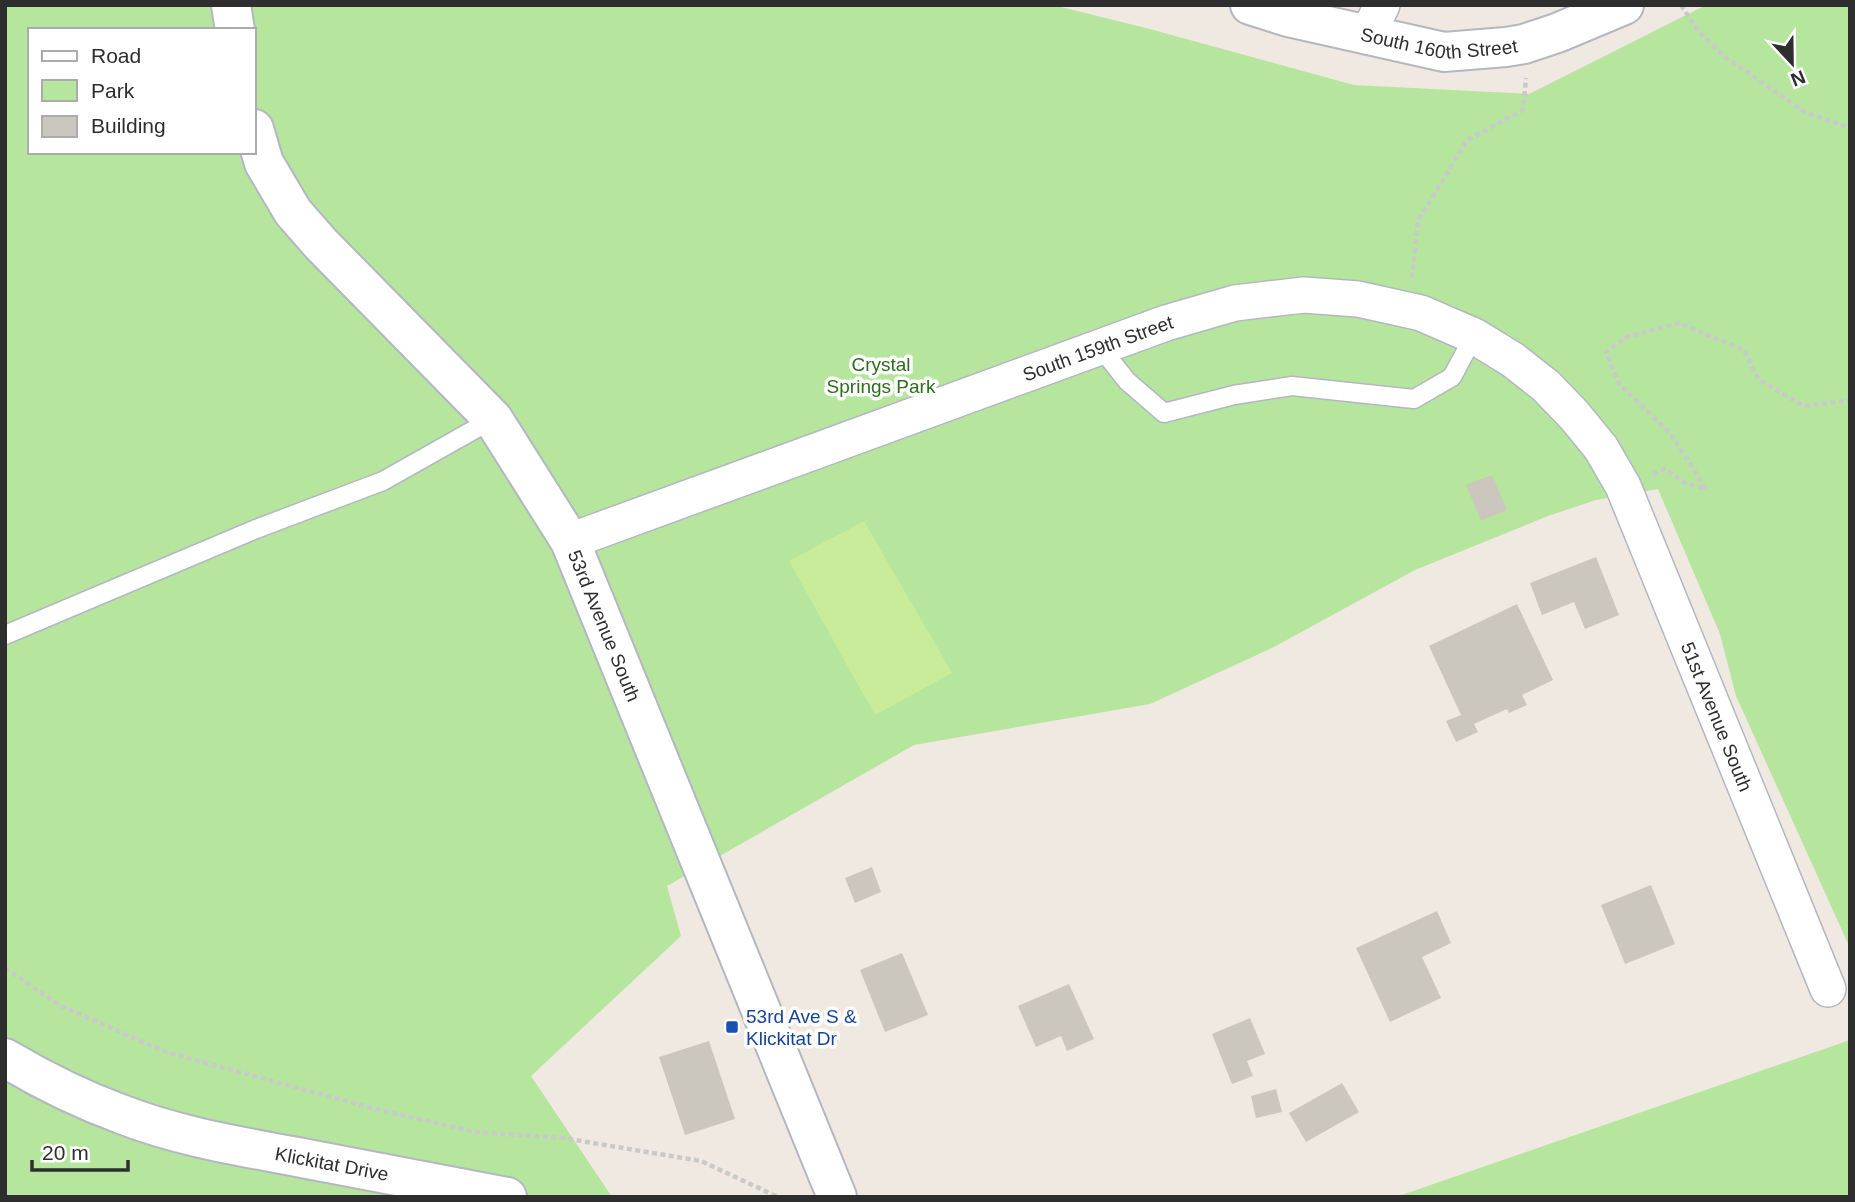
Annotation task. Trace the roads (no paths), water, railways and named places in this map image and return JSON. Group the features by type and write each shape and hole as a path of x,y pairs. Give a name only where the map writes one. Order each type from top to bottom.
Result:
{"street":[{"path":"231,5 234,28"},
{"name":"South 160th Street","path":"1250,5 1289,17 1375,21 1444,52 1524,44 1558,33 1624,5"},
{"name":"53rd Avenue South","path":"256,135 264,163 293,212 493,419 570,541 837,1197"},
{"name":"South 159th Street","path":"570,541 1166,323 1235,303 1304,295 1358,299 1421,313 1474,336 1513,359 1546,386 1601,448"},
{"name":"51st Avenue South","path":"1601,448 1623,486 1828,989"},
{"name":"Klickitat Drive","path":"5,1058 92,1102 184,1134 507,1197"}],"lane":[{"path":"1100,347 1127,381 1164,414 1234,395 1292,386 1414,399 1452,377 1474,336"},
{"path":"5,635 256,529 383,481 493,419"}],"place":[{"name":"53rd Ave S & Klickitat Dr","path":"732,1027"}],"park label":[{"name":"Crystal Springs Park","path":"881,375"}]}
